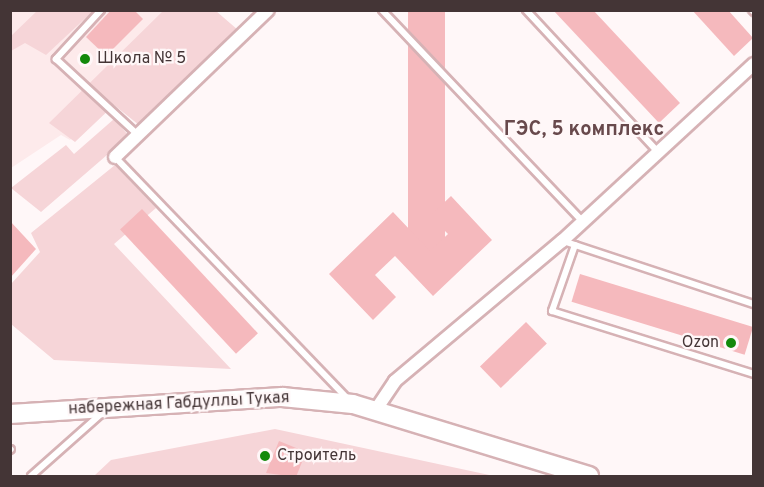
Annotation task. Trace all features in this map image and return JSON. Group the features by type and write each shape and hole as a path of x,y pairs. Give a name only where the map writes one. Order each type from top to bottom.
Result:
{"main road":[{"name":"набережная Габдуллы Тукая","path":"10,414 109,406 282,397 353,404 377,408 589,477"}],"street":[{"path":"115,157 268,10"},
{"path":"377,408 395,381 562,241 753,64"}],"lane":[{"path":"101,10 56,59 138,135"},
{"path":"382,10 582,221"},
{"path":"526,10 658,152"},
{"path":"115,157 353,404"},
{"path":"562,241 753,304"},
{"path":"575,245 552,311 753,374"},
{"path":"31,477 109,406"}],"shaded area":[{"path":"38,10 93,11 46,55 25,43 11,51 11,36"},
{"name":"Школа № 5","path":"11,11 211,11 70,140 61,135 11,168"},
{"path":"163,11 216,11 238,30 139,125 114,105 75,142 49,123"},
{"path":"114,119 129,136 41,212 11,188 66,145 74,154"},
{"path":"115,165 156,208 114,244 231,369 54,360 11,324 11,284 40,252 31,233"},
{"name":"Строитель","path":"275,429 494,476 94,476 111,460"}],"building":[{"path":"111,10 134,10 143,19 106,56 86,37"},
{"path":"408,10 445,10 445,265 408,265"},
{"path":"553,10 593,10 680,103 659,123"},
{"path":"692,10 728,10 753,38 734,56"},
{"path":"451,196 492,240 433,296 395,256 375,275 396,297 373,320 329,274 393,212 430,251 448,234 430,216"},
{"path":"142,209 258,333 236,354 120,229"},
{"path":"10,221 36,249 10,278"},
{"path":"580,274 753,327 745,355 572,302"},
{"path":"526,322 547,344 501,388 480,366"},
{"path":"279,441 306,452 296,477 266,473"}],"place":[{"name":"Школа № 5","path":"85,59"},
{"name":"Ozon","path":"731,343"},
{"name":"Строитель","path":"265,456"}],"district":[{"name":"ГЭС, 5 комплекс","path":"584,130"}]}
